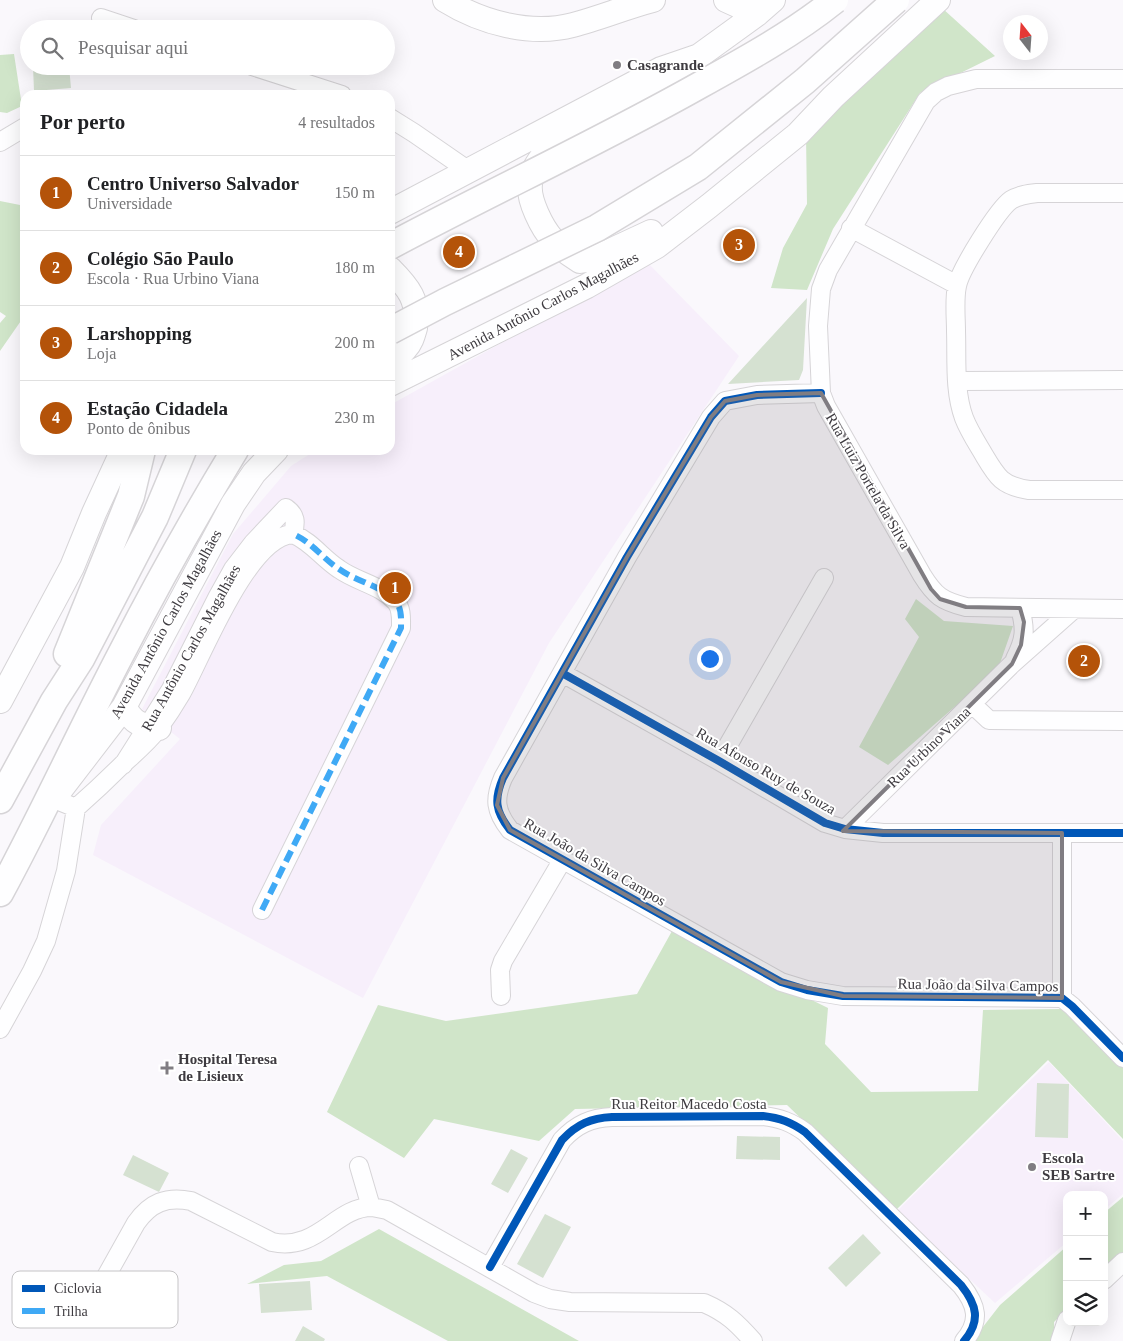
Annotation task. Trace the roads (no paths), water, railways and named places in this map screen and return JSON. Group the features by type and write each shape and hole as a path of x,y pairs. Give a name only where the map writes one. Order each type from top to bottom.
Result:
{"main road":[{"path":"445,0 489,20 530,28 572,26 653,0"},
{"path":"726,0 765,7"},
{"path":"395,243 666,104 759,52 813,18 836,0"},
{"path":"395,328 597,228 698,167 805,81 896,0"},
{"name":"Avenida Antônio Carlos Magalhães","path":"395,382 587,286 657,246 798,134 833,97 938,0"},
{"path":"709,206 593,259 580,261 568,254 551,239 532,205 529,185 534,170 547,150 676,81 699,56 765,7"},
{"path":"395,209 661,69 699,56"},
{"path":"395,275 410,294 417,311 413,337 405,350 395,357"},
{"path":"0,701 72,567 121,455"},
{"path":"54,701 58,676 131,496 141,455"},
{"path":"0,800 54,701 81,659 155,517 181,455"},
{"name":"Avenida Antônio Carlos Magalhães","path":"0,893 121,653 208,494 232,455"},
{"name":"Avenida Antônio Carlos Magalhães","path":"23,850 54,799 124,708 233,504 254,474 271,455"},
{"path":"124,708 134,722 153,727"}],"street":[{"path":"101,18 107,20"},
{"path":"280,75 326,90"},
{"name":"Rua Luiz Portela da Silva","path":"1123,79 976,79 955,83 936,92 926,101 828,270 821,289 818,326 821,392 826,406 931,589 940,599 966,607 1123,609"},
{"path":"395,121 468,171"},
{"path":"0,142 20,130"},
{"path":"1123,192 1036,193 1024,194 1012,199 1003,207 965,266 957,285 960,403 970,432 993,470 1001,479 1014,488 1029,490 1123,490"},
{"path":"851,228 957,285"},
{"path":"958,381 1123,380"},
{"name":"Rua João da Silva Campos","path":"821,392 757,395 726,401 711,417 627,558 503,778 497,792 497,805 501,819 510,830 782,982 807,990 844,996 1062,998 1123,1058"},
{"name":"Rua Antônio Carlos Magalhães","path":"76,808 151,738 153,727 171,689 233,569 286,508 293,513 296,519 293,534 287,534 274,540 261,552 244,574 228,601 181,694 153,727"},
{"path":"262,910 401,628 398,604 385,592 339,570 302,538 293,534"},
{"path":"720,761 824,578"},
{"name":"Rua Urbino Viana","path":"1012,664 1022,645 1024,634 1024,622 1020,608"},
{"name":"Rua Urbino Viana","path":"845,829 1012,664 1074,609"},
{"name":"Rua Afonso Ruy de Souza","path":"562,672 825,823 845,829 883,833 1123,833"},
{"path":"972,704 989,720 1123,721"},
{"path":"0,1029 46,941 66,871 76,808 54,799"},
{"path":"1062,833 1062,998"},
{"path":"501,996 500,970 503,961 563,859"},
{"name":"Rua Reitor Macedo Costa","path":"490,1267 562,1140 571,1130 582,1123 597,1118 612,1117 763,1116 786,1120 805,1132 961,1285 969,1295 976,1315 974,1326 964,1341"},
{"path":"359,1166 371,1207"},
{"path":"109,1271 144,1211 154,1204 166,1200 180,1198 191,1201 272,1242 284,1245 305,1240 347,1215 360,1209 371,1207 387,1210 534,1293 550,1299 590,1303 704,1304 721,1310 754,1341"},
{"path":"1108,1276 1123,1262"},
{"path":"1060,1341 1065,1326"}],"place":[{"name":"Casagrande","path":"617,65"},
{"name":"Larshopping","path":"739,245"},
{"name":"Estação Cidadela","path":"459,252"},
{"name":"Centro Universo Salvador","path":"395,588"},
{"name":"Colégio São Paulo","path":"1084,661"},
{"name":"Hospital Teresa de Lisieux","path":"167,1068"},
{"name":"Escola SEB Sartre","path":"1032,1167"}]}
